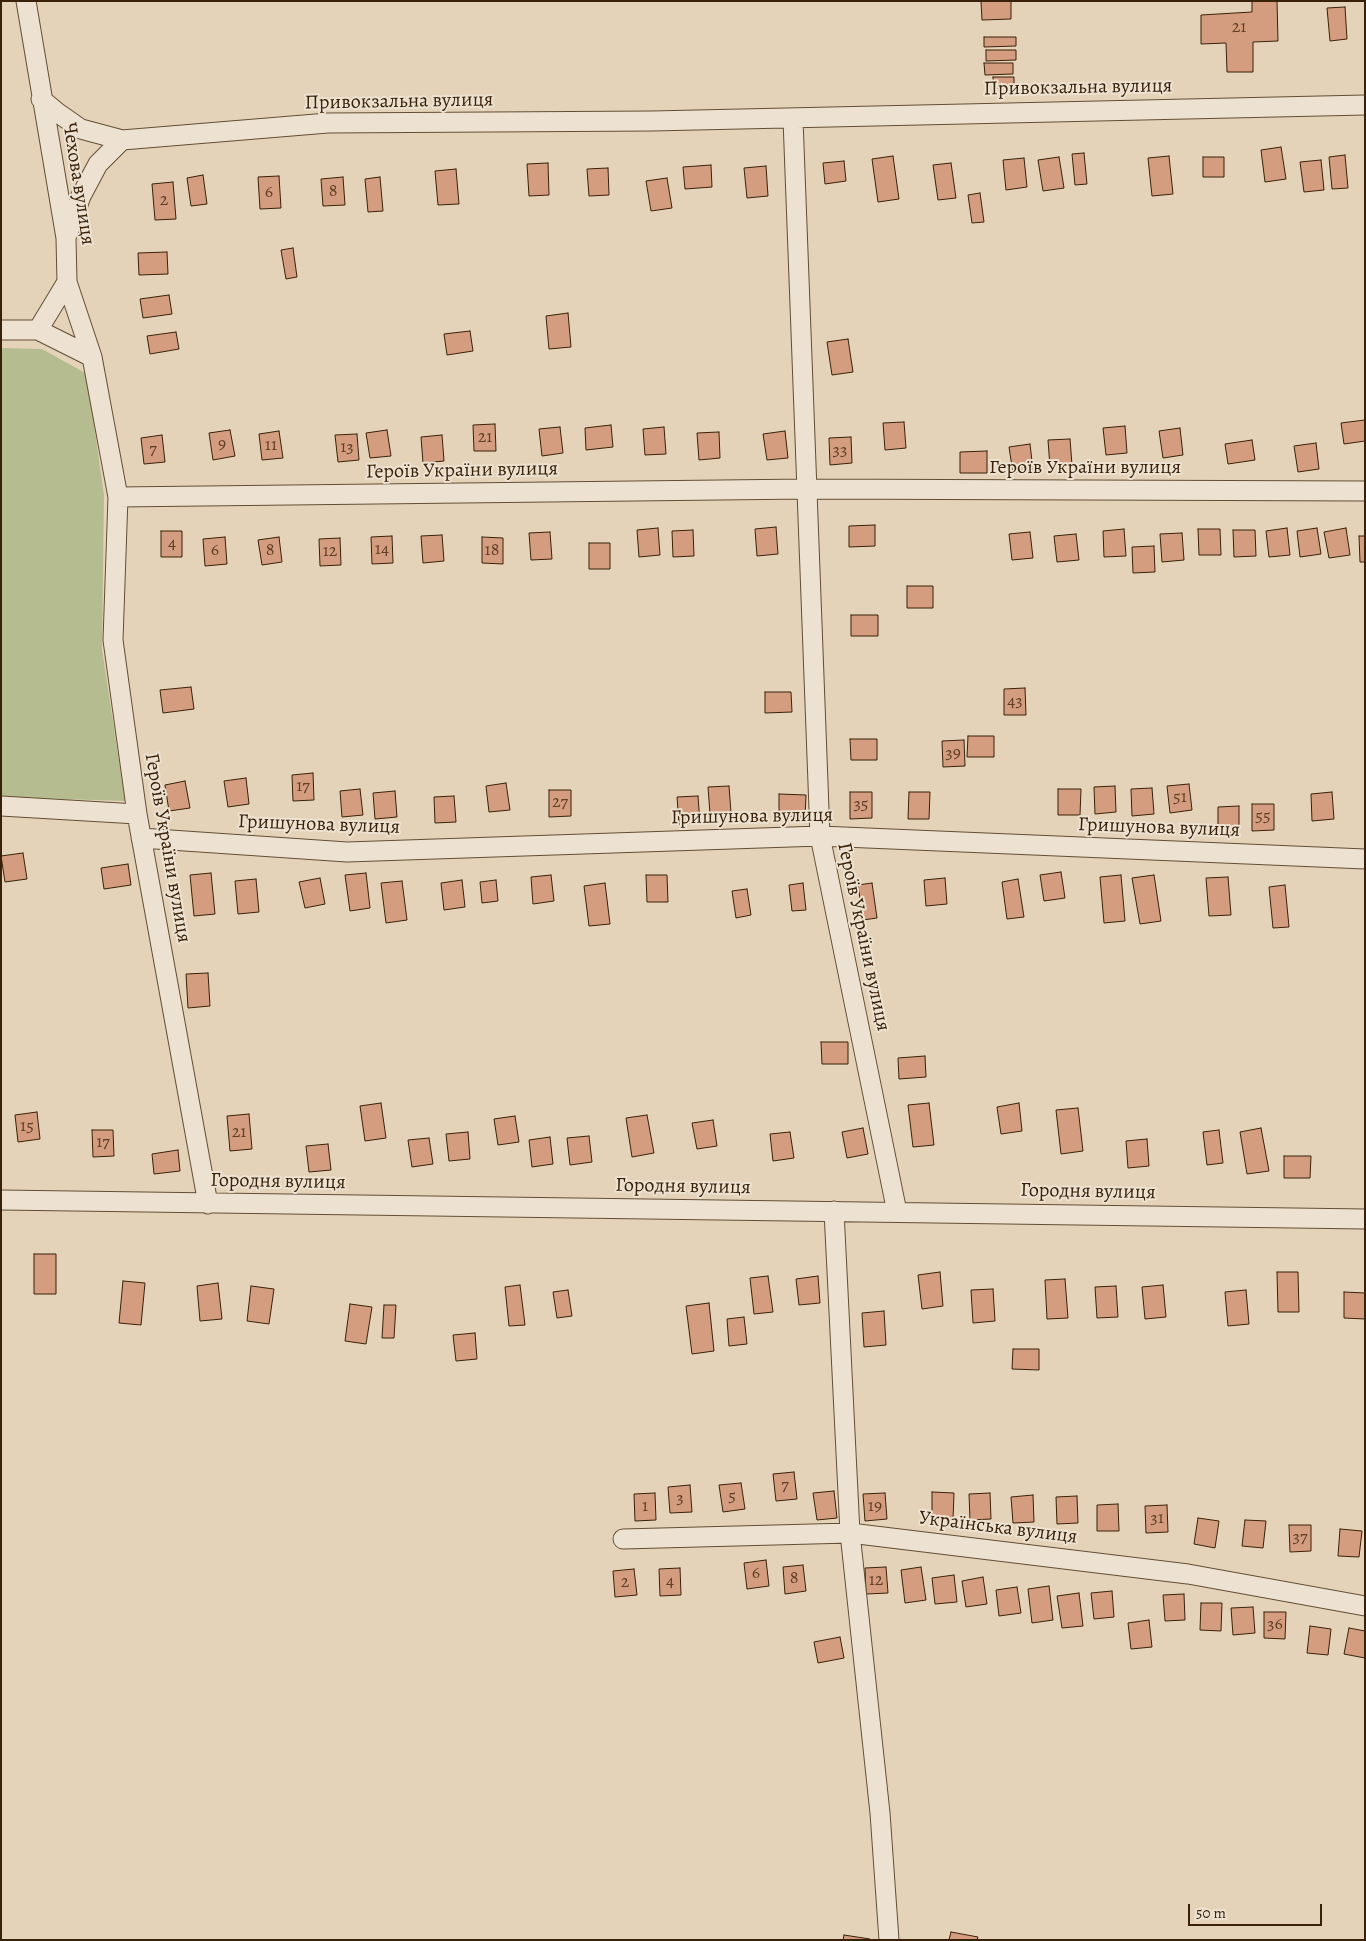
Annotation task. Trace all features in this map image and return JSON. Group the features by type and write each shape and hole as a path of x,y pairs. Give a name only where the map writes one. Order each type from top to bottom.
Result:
{"street":[{"name":"Чехова вулиця","path":"26,1 41,99 66,238 67,282"},
{"name":"Привокзальна вулиця","path":"41,99 81,129 122,140 328,123 793,118 1365,105"},
{"path":"793,118 806,489"},
{"path":"66,238 81,196 98,164 122,140"},
{"path":"38,330 67,282"},
{"name":"Героїв України вулиця","path":"67,282 92,357 118,497 113,640 141,838 208,1204"},
{"path":"1,330 38,330 92,357"},
{"name":"Героїв України вулиця","path":"118,497 806,489 1365,491"},
{"name":"Героїв України вулиця","path":"806,489 820,836 896,1212"},
{"path":"1,806 137,814"},
{"name":"Гришунова вулиця","path":"141,838 346,852 820,836 1365,859"},
{"name":"Городня вулиця","path":"1,1200 1365,1219"},
{"path":"834,1211 850,1532 880,1813 889,1940"},
{"name":"Українська вулиця","path":"623,1539 850,1532 1188,1574 1365,1606"}],"green space":[{"path":"1,348 42,349 87,374 104,495 102,649 125,801 1,797"}],"building":[{"path":"981,1 1011,1 1011,19 982,20"},
{"path":"1252,1 1277,1 1278,41 1253,42 1253,72 1227,72 1226,43 1201,44 1201,15 1252,12"},
{"path":"1345,7 1347,39 1330,41 1327,8"},
{"path":"984,37 1016,37 1016,46 984,47"},
{"path":"986,50 1016,50 1016,60 986,61"},
{"path":"984,63 1013,63 1013,74 985,75"},
{"path":"993,77 1014,77 1014,87 993,88"},
{"path":"1281,147 1286,179 1265,182 1261,150"},
{"path":"1084,153 1087,184 1075,185 1072,154"},
{"path":"1345,155 1348,188 1332,189 1329,157"},
{"path":"893,156 899,199 878,202 872,159"},
{"path":"1169,156 1173,194 1152,196 1148,158"},
{"path":"1059,157 1064,188 1043,191 1038,160"},
{"path":"1203,157 1224,157 1224,177 1203,177"},
{"path":"1024,158 1027,187 1006,190 1003,160"},
{"path":"1321,160 1324,190 1304,192 1300,162"},
{"path":"844,161 846,181 825,184 823,163"},
{"path":"548,163 549,195 529,196 527,164"},
{"path":"951,163 956,198 938,200 933,165"},
{"path":"711,165 712,187 685,189 683,167"},
{"path":"766,166 768,196 747,198 744,168"},
{"path":"608,168 609,195 589,196 587,169"},
{"path":"456,169 459,204 438,205 435,171"},
{"path":"203,175 207,204 191,206 187,178"},
{"path":"279,176 281,208 260,209 258,177"},
{"path":"343,177 345,205 323,206 321,179"},
{"path":"380,177 383,211 368,212 365,179"},
{"path":"667,178 672,208 651,211 646,181"},
{"path":"173,182 176,219 155,220 152,184"},
{"path":"980,193 984,222 972,223 968,195"},
{"path":"293,248 297,277 286,279 281,250"},
{"path":"167,252 168,274 139,275 138,253"},
{"path":"169,295 172,314 143,318 140,299"},
{"path":"568,313 571,347 549,349 546,316"},
{"path":"470,331 473,351 447,355 444,334"},
{"path":"176,332 179,349 150,354 147,336"},
{"path":"848,339 853,372 832,375 827,342"},
{"path":"1365,420 1365,441 1344,444 1341,423"},
{"path":"904,422 906,448 885,450 883,423"},
{"path":"495,424 496,451 474,451 473,425"},
{"path":"611,425 613,447 586,450 585,428"},
{"path":"1125,426 1127,453 1106,455 1103,428"},
{"path":"560,427 563,453 542,456 539,429"},
{"path":"664,427 666,454 645,455 643,429"},
{"path":"1180,428 1183,455 1163,458 1159,431"},
{"path":"230,430 235,456 213,460 209,433"},
{"path":"387,430 391,456 370,458 366,433"},
{"path":"279,431 283,458 262,460 259,434"},
{"path":"785,431 788,458 767,460 763,434"},
{"path":"719,432 720,458 699,460 697,433"},
{"path":"357,434 359,460 338,462 335,435"},
{"path":"162,435 165,462 144,464 141,438"},
{"path":"442,435 444,461 423,463 421,437"},
{"path":"851,437 852,463 830,465 829,438"},
{"path":"1070,439 1072,465 1050,467 1048,440"},
{"path":"1252,440 1255,460 1228,464 1225,444"},
{"path":"1316,443 1319,469 1298,472 1294,446"},
{"path":"1030,444 1033,470 1013,473 1009,447"},
{"path":"987,451 987,473 960,473 960,452"},
{"path":"875,525 875,546 849,547 849,526"},
{"path":"776,527 778,554 757,556 755,529"},
{"path":"658,528 660,555 639,557 637,530"},
{"path":"1287,528 1290,555 1269,557 1266,531"},
{"path":"1317,528 1321,554 1300,557 1297,531"},
{"path":"1346,528 1350,555 1329,558 1324,532"},
{"path":"1124,529 1126,556 1104,557 1103,531"},
{"path":"1198,529 1220,529 1221,555 1199,555"},
{"path":"693,530 694,556 673,557 672,531"},
{"path":"1233,530 1255,530 1256,556 1234,557"},
{"path":"161,531 182,531 182,557 161,557"},
{"path":"550,532 552,559 531,560 529,533"},
{"path":"1030,532 1033,558 1012,560 1009,534"},
{"path":"1182,533 1184,560 1162,562 1160,534"},
{"path":"1076,534 1079,560 1057,562 1054,536"},
{"path":"442,535 444,561 423,563 421,536"},
{"path":"392,536 393,563 372,564 371,537"},
{"path":"1359,536 1365,536 1365,562 1360,562"},
{"path":"225,537 227,564 205,566 203,539"},
{"path":"279,537 282,562 262,565 258,540"},
{"path":"482,537 503,538 503,564 482,563"},
{"path":"340,538 341,565 320,566 319,539"},
{"path":"589,543 610,543 610,569 589,569"},
{"path":"1154,546 1155,572 1133,573 1132,547"},
{"path":"907,586 933,586 933,608 907,608"},
{"path":"851,615 878,615 878,636 851,636"},
{"path":"191,687 194,709 163,713 160,690"},
{"path":"1025,688 1026,715 1004,715 1004,689"},
{"path":"765,692 791,692 792,712 765,713"},
{"path":"968,736 994,736 994,757 967,757"},
{"path":"850,739 877,739 877,760 851,760"},
{"path":"964,740 965,766 943,767 942,741"},
{"path":"313,773 314,800 293,801 292,775"},
{"path":"246,778 249,804 228,807 224,781"},
{"path":"185,781 190,808 169,811 165,785"},
{"path":"506,783 510,810 489,812 486,786"},
{"path":"1189,784 1192,810 1170,813 1167,786"},
{"path":"729,786 731,813 710,814 708,787"},
{"path":"1115,786 1116,812 1095,814 1094,787"},
{"path":"1152,788 1154,814 1132,816 1131,789"},
{"path":"360,789 363,815 342,817 340,791"},
{"path":"1058,789 1081,789 1080,815 1058,815"},
{"path":"549,790 571,790 571,816 549,817"},
{"path":"395,791 397,817 375,819 373,793"},
{"path":"850,792 872,792 872,818 850,819"},
{"path":"909,792 930,792 929,819 908,819"},
{"path":"1332,792 1334,819 1312,821 1311,794"},
{"path":"779,794 806,795 805,817 779,816"},
{"path":"454,796 456,822 435,823 434,797"},
{"path":"698,796 700,823 679,824 677,797"},
{"path":"1252,804 1274,804 1274,830 1252,831"},
{"path":"1239,806 1239,833 1218,833 1218,807"},
{"path":"23,853 27,879 5,882 1,856"},
{"path":"128,864 131,885 104,889 101,868"},
{"path":"1061,872 1065,898 1044,901 1040,875"},
{"path":"211,873 215,914 194,916 190,875"},
{"path":"366,873 370,908 350,911 345,875"},
{"path":"551,875 554,901 533,904 531,877"},
{"path":"646,875 667,875 668,902 647,902"},
{"path":"1121,875 1125,921 1104,923 1100,877"},
{"path":"1154,875 1161,921 1140,924 1132,878"},
{"path":"1228,877 1231,915 1209,916 1206,878"},
{"path":"320,878 325,904 305,908 299,882"},
{"path":"945,878 947,904 926,906 924,880"},
{"path":"256,879 259,912 238,914 235,881"},
{"path":"1018,879 1024,917 1007,919 1002,882"},
{"path":"462,880 465,907 444,910 441,883"},
{"path":"496,880 498,901 482,903 480,882"},
{"path":"402,881 407,920 386,923 381,883"},
{"path":"605,883 610,924 589,926 584,886"},
{"path":"803,883 806,910 792,911 789,885"},
{"path":"872,883 877,918 863,920 858,885"},
{"path":"1285,885 1289,927 1273,928 1269,887"},
{"path":"747,889 751,915 736,918 732,891"},
{"path":"208,973 210,1006 188,1008 186,974"},
{"path":"821,1042 848,1042 848,1064 822,1064"},
{"path":"925,1056 926,1077 899,1079 898,1058"},
{"path":"381,1103 386,1138 365,1141 360,1106"},
{"path":"929,1103 934,1145 913,1147 908,1105"},
{"path":"1019,1103 1022,1131 1001,1134 997,1107"},
{"path":"1078,1108 1083,1151 1061,1154 1056,1110"},
{"path":"37,1112 40,1139 18,1142 15,1115"},
{"path":"249,1114 252,1149 230,1151 227,1116"},
{"path":"647,1115 654,1153 632,1157 626,1118"},
{"path":"515,1116 519,1142 498,1145 494,1119"},
{"path":"713,1120 717,1146 697,1149 692,1123"},
{"path":"863,1128 868,1154 847,1158 842,1132"},
{"path":"1261,1128 1269,1171 1247,1174 1240,1132"},
{"path":"92,1130 113,1130 114,1156 93,1157"},
{"path":"1219,1130 1223,1163 1207,1165 1203,1132"},
{"path":"468,1132 470,1159 449,1161 446,1134"},
{"path":"790,1132 794,1158 773,1161 770,1134"},
{"path":"589,1136 592,1162 570,1165 567,1138"},
{"path":"550,1137 553,1164 532,1167 529,1140"},
{"path":"429,1138 433,1164 412,1167 408,1140"},
{"path":"1147,1139 1149,1166 1128,1168 1126,1141"},
{"path":"328,1144 331,1170 309,1172 306,1146"},
{"path":"178,1150 180,1171 154,1174 152,1154"},
{"path":"1284,1156 1311,1156 1310,1178 1284,1178"},
{"path":"34,1254 56,1254 56,1294 34,1294"},
{"path":"940,1272 943,1306 922,1309 918,1275"},
{"path":"1277,1272 1298,1272 1299,1312 1278,1312"},
{"path":"768,1276 773,1312 754,1314 750,1278"},
{"path":"818,1276 820,1303 799,1305 796,1279"},
{"path":"1065,1279 1068,1318 1047,1319 1045,1280"},
{"path":"123,1281 145,1283 141,1325 119,1323"},
{"path":"218,1283 222,1319 200,1321 197,1286"},
{"path":"520,1285 525,1325 509,1326 505,1287"},
{"path":"1163,1285 1166,1317 1145,1319 1142,1287"},
{"path":"251,1286 274,1289 269,1324 247,1321"},
{"path":"1116,1286 1118,1317 1097,1318 1095,1287"},
{"path":"993,1289 995,1321 973,1323 971,1290"},
{"path":"568,1290 572,1316 557,1318 553,1292"},
{"path":"1246,1290 1249,1324 1228,1326 1225,1292"},
{"path":"1344,1292 1365,1293 1365,1319 1344,1318"},
{"path":"709,1303 714,1351 692,1354 686,1306"},
{"path":"350,1304 372,1307 366,1344 345,1341"},
{"path":"384,1305 396,1305 394,1338 382,1338"},
{"path":"884,1311 886,1345 864,1347 862,1313"},
{"path":"744,1317 747,1344 729,1346 727,1319"},
{"path":"475,1333 477,1359 456,1361 453,1335"},
{"path":"1013,1349 1039,1349 1039,1370 1012,1369"},
{"path":"794,1472 797,1499 776,1501 773,1474"},
{"path":"741,1483 745,1509 723,1512 719,1485"},
{"path":"690,1485 692,1512 670,1513 668,1487"},
{"path":"834,1491 837,1518 817,1520 813,1493"},
{"path":"932,1492 954,1493 953,1520 932,1519"},
{"path":"655,1493 656,1520 635,1521 634,1494"},
{"path":"885,1493 887,1519 865,1521 863,1494"},
{"path":"990,1493 991,1519 970,1520 969,1494"},
{"path":"1033,1495 1034,1522 1013,1523 1011,1497"},
{"path":"1077,1496 1078,1523 1057,1524 1056,1497"},
{"path":"1118,1504 1119,1531 1097,1531 1097,1505"},
{"path":"1167,1505 1168,1532 1146,1533 1145,1506"},
{"path":"1198,1518 1219,1521 1215,1548 1194,1544"},
{"path":"1245,1520 1266,1521 1263,1548 1242,1546"},
{"path":"1289,1525 1311,1525 1311,1551 1290,1552"},
{"path":"1340,1529 1362,1531 1359,1557 1338,1556"},
{"path":"766,1560 769,1586 747,1589 744,1563"},
{"path":"803,1565 806,1591 785,1594 783,1567"},
{"path":"886,1567 888,1593 866,1594 865,1568"},
{"path":"921,1567 926,1600 905,1603 901,1570"},
{"path":"680,1568 681,1595 660,1596 659,1569"},
{"path":"634,1569 637,1595 615,1597 613,1571"},
{"path":"954,1575 957,1602 935,1604 932,1578"},
{"path":"983,1577 987,1604 966,1607 962,1581"},
{"path":"1049,1586 1053,1620 1032,1623 1028,1589"},
{"path":"1017,1587 1021,1613 999,1616 996,1590"},
{"path":"1112,1591 1114,1617 1094,1619 1091,1593"},
{"path":"1079,1593 1083,1626 1062,1628 1057,1596"},
{"path":"1184,1594 1185,1620 1165,1621 1163,1595"},
{"path":"1201,1603 1222,1603 1221,1631 1200,1630"},
{"path":"1253,1607 1255,1633 1233,1635 1231,1608"},
{"path":"1264,1612 1286,1612 1285,1639 1264,1638"},
{"path":"1149,1620 1152,1647 1131,1649 1128,1623"},
{"path":"1310,1626 1331,1629 1328,1655 1307,1653"},
{"path":"1349,1628 1365,1631 1365,1658 1344,1654"},
{"path":"840,1637 844,1658 818,1663 814,1642"},
{"path":"951,1932 978,1937 977,1940 949,1940"},
{"path":"844,1935 870,1939 870,1940 843,1940"}]}
